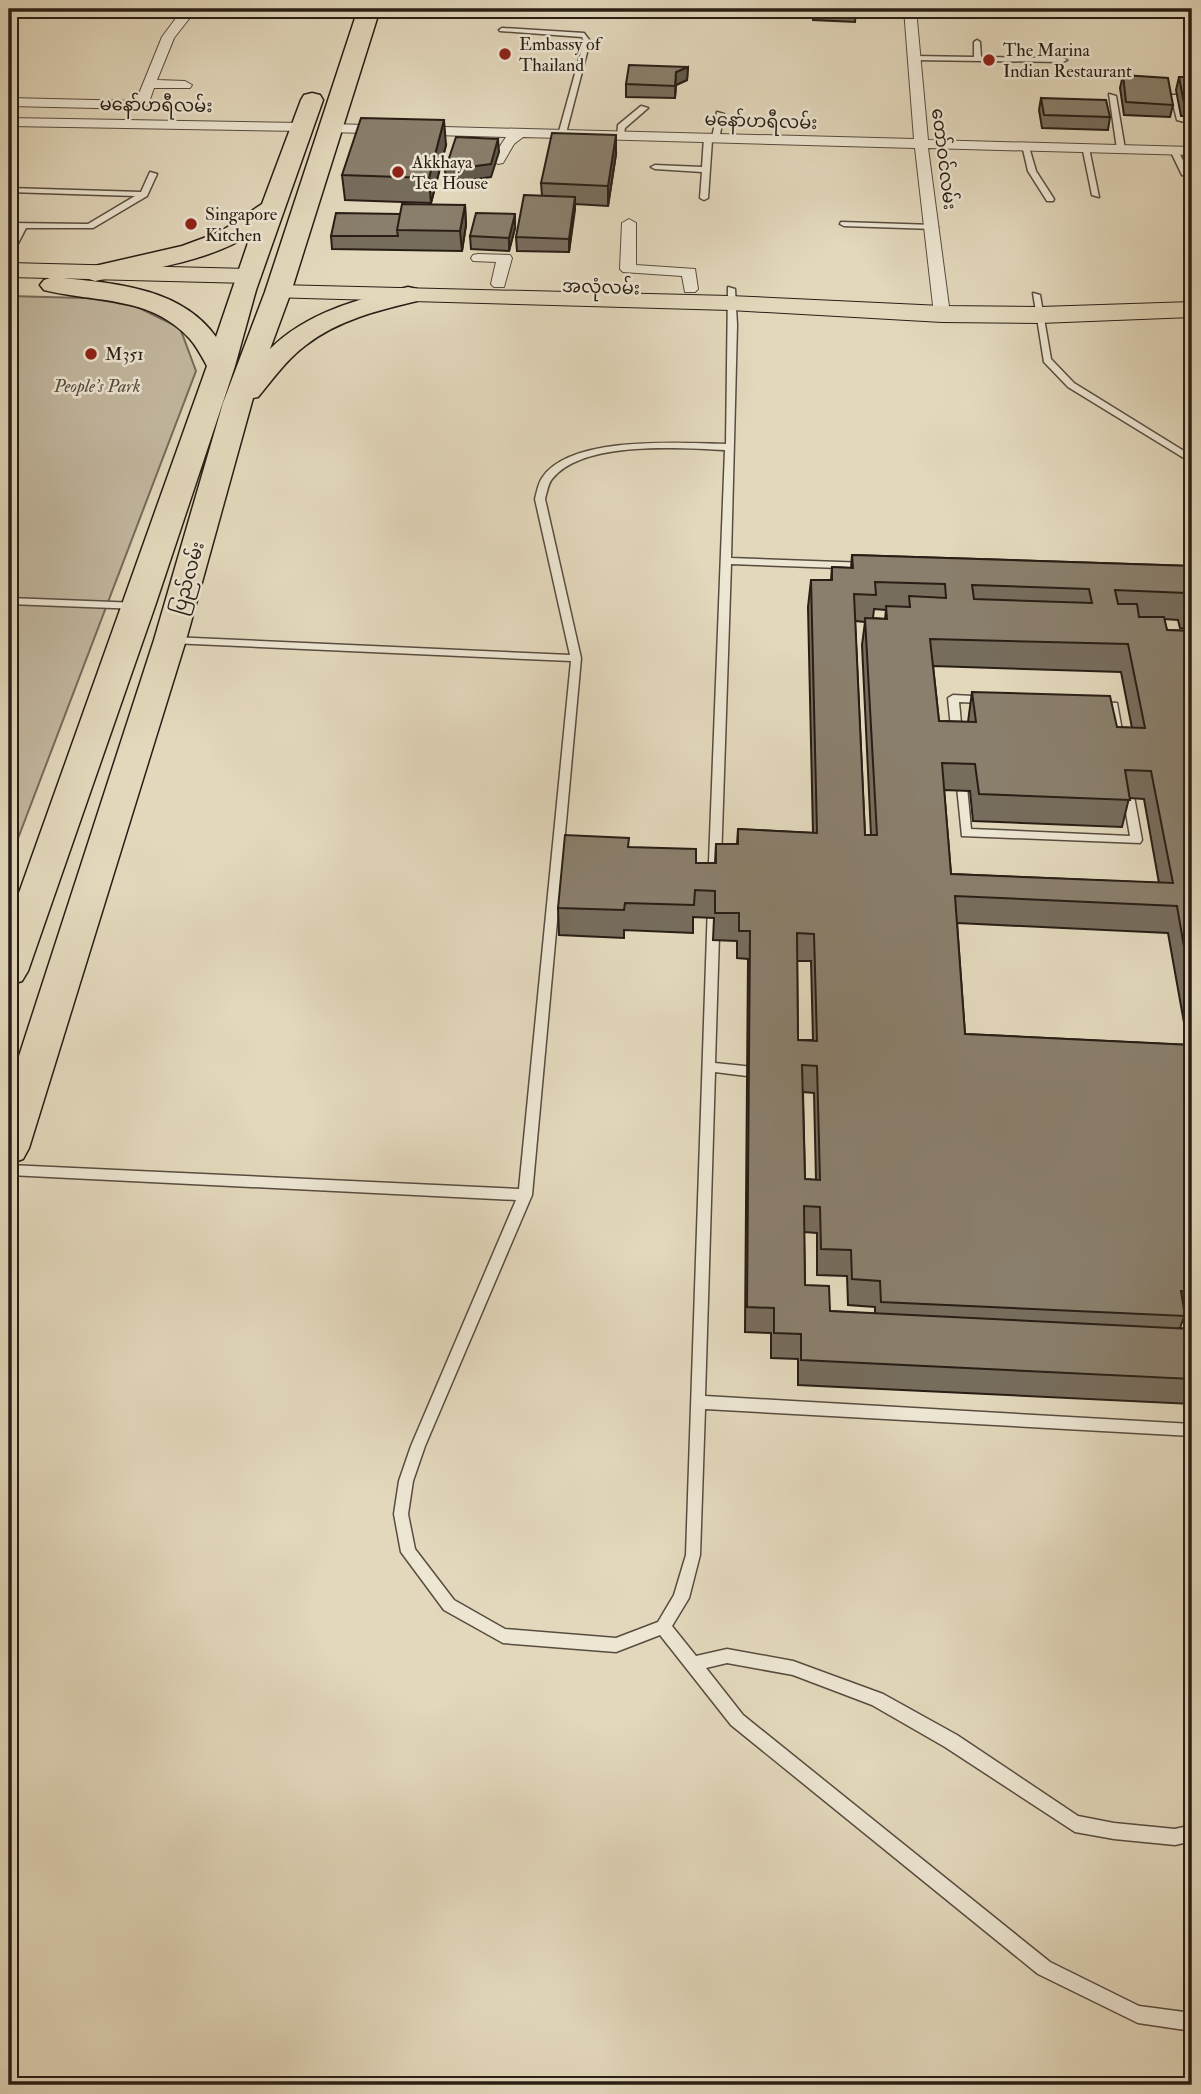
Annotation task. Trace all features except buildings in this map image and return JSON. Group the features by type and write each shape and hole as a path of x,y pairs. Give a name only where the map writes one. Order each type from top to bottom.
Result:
{"highway":[{"name":"ပြည်လမ်း","path":"9,1148 170,640 237,403 280,284 369,9"},
{"name":"ပြည်လမ်း","path":"9,971 139,606 221,366 246,283 318,84"},
{"path":"95,273 190,252 229,237 273,208"},
{"name":"အလုံလမ်း","path":"246,283 280,284"},
{"path":"53,285 130,294 156,303 199,333 221,366"},
{"path":"237,403 295,340 360,307 408,295"}],"main road":[{"name":"အလုံလမ်း","path":"9,270 246,283"},
{"name":"အလုံလမ်း","path":"9,284 246,283"},
{"name":"အလုံလမ်း","path":"280,284 499,284 690,289 731,296"},
{"name":"အလုံလမ်း","path":"280,284 408,295 731,296 942,304 1192,308"}],"street":[{"path":"103,9 199,10"},
{"name":"တော်ဝင်လမ်း","path":"910,9 921,144 942,304"},
{"path":"9,102 141,105 168,37 199,10"},
{"path":"148,84 185,85"},
{"name":"မနော်ဟရီလမ်း","path":"9,122 302,127"},
{"name":"မနော်ဟရီလမ်း","path":"329,128 1192,151"},
{"path":"498,160 508,142 519,134"},
{"path":"629,223 628,269 690,272 690,289"},
{"path":"478,258 505,258 499,284"}],"lane":[{"path":"502,30 584,35 587,41 562,135"},
{"path":"976,42 978,59"},
{"path":"914,58 1063,60"},
{"path":"1112,96 1121,149"},
{"path":"1174,97 1180,118 1192,122"},
{"path":"620,136 621,127 644,108"},
{"path":"704,198 706,170 720,114"},
{"path":"1025,147 1032,171 1050,199"},
{"path":"1085,148 1096,195"},
{"path":"1174,150 1186,175"},
{"path":"655,167 706,170"},
{"path":"9,225 90,226 144,194 153,174"},
{"path":"9,190 144,194"},
{"path":"844,223 934,228"},
{"path":"9,253 23,225"},
{"path":"715,876 730,447 733,324 731,296"},
{"path":"1038,305 1047,360 1071,385 1192,460"},
{"path":"714,890 693,1555 681,1598 663,1627 616,1645 503,1636 449,1605 408,1552 401,1514 406,1481 423,1433 525,1195 576,658 541,499 547,479 581,455 629,446 730,447"},
{"path":"725,561 876,566"},
{"path":"9,601 139,606"},
{"path":"170,640 576,658"},
{"path":"1113,705 1136,840 966,833 953,698 1126,705"},
{"path":"708,1068 763,1072"},
{"path":"9,1170 525,1195"},
{"path":"698,1402 1192,1430"},
{"path":"663,1627 737,1720 1044,1968 1138,2014 1192,2022"},
{"path":"693,1664 726,1656 793,1668 877,1699 951,1741 1075,1825 1175,1837 1192,1833"}],"green space":[{"name":"People's Park","path":"9,296 121,299 180,328 196,371 9,862"}],"place":[{"name":"Embassy of Thailand","path":"505,54"},
{"name":"The Marina Indian Restaurant","path":"989,60"},
{"name":"Akkhaya Tea House","path":"398,172"},
{"name":"Singapore Kitchen","path":"191,224"},
{"name":"M351","path":"91,354"}]}
